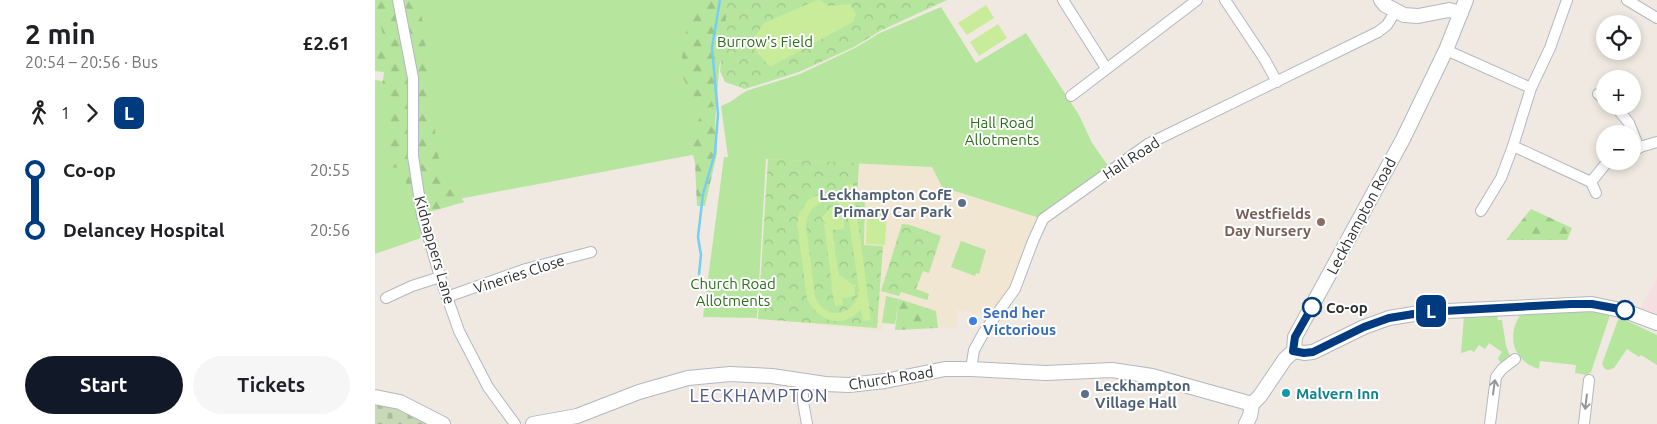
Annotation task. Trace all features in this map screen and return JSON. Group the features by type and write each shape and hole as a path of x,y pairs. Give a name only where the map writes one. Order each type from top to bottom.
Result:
{"street":[{"name":"Kidnappers Lane","path":"398,0 413,78 413,156 422,215 440,277 459,331 488,387 515,424"},
{"path":"1063,0 1106,68"},
{"path":"1071,96 1197,0"},
{"path":"1225,0 1265,60 1277,82"},
{"path":"1381,0 1395,12 1403,15 1418,16 1449,10 1461,14"},
{"name":"Leckhampton Road","path":"1246,424 1250,416 1252,404 1293,351 1295,337 1403,138 1446,50 1466,0"},
{"path":"1481,210 1501,178 1531,88 1550,48 1567,0"},
{"path":"1627,0 1657,18"},
{"name":"Hall Road","path":"971,368 974,350 984,332 1015,289 1043,219 1148,144 1378,32 1387,25 1395,12"},
{"path":"1446,50 1531,88"},
{"path":"1641,147 1657,142"},
{"path":"1513,146 1591,182 1597,193"},
{"path":"1591,182 1601,170"},
{"name":"Vineries Close","path":"447,297 526,269 591,252"},
{"path":"386,298 412,286 440,277"},
{"path":"1293,351 1313,352 1364,327 1389,318 1426,312 1592,304 1625,310 1657,323"},
{"path":"1490,424 1496,377 1502,369 1515,359"},
{"name":"Church Road","path":"533,424 578,420 639,392 688,378 751,374 849,386 945,369 971,368 1046,373 1112,370 1134,372 1171,380 1252,404"},
{"path":"1584,424 1589,380"},
{"path":"803,381 803,402 807,424"},
{"path":"375,397 400,402 443,424"}],"shaded area":[{"path":"768,159 933,167 942,187 1038,217 1031,230 1013,284 991,315 957,310 957,327 895,330 895,324 883,323 883,330 870,330 758,319"},
{"path":"1657,279 1657,316 1640,308"}],"green space":[{"path":"375,0 724,0 713,151 432,204 420,69 375,59"},
{"path":"375,0 418,0 424,28 430,95 440,167 464,202 426,213 411,206 403,168 386,167 392,103 382,89 384,72 375,71 375,45 383,47 384,41"},
{"path":"692,0 735,0 726,45 717,73 716,106 705,108 691,93 681,67"},
{"name":"Burrow's Field","path":"728,0 947,0 880,31 854,47 799,72 745,89 725,82 720,71"},
{"path":"817,0 829,6 850,4 856,14 853,22 770,67 751,45 764,23"},
{"path":"986,5 994,18 967,35 958,23"},
{"name":"Hall Road Allotments","path":"941,7 976,63 1026,33 1079,115 1092,143 1111,170 1043,219 942,187 932,167 766,159 757,318 703,317 724,157 728,157 721,106 746,91 800,74 855,48 880,33"},
{"path":"998,24 1007,38 979,56 970,42"},
{"path":"375,80 407,84 421,238 375,254"},
{"path":"714,108 717,153 705,206 697,206 695,163 691,146 699,119"},
{"path":"768,159 859,163 857,195 865,195 864,245 883,246 877,328 758,319"},
{"path":"853,184 871,320 863,321 861,309 847,320 839,321 825,318 812,307 807,299 797,224 799,214 808,200 822,193 834,194 846,199 845,185","holes":["826,201 832,201 840,205 848,215 859,290 852,306 846,311 839,313 832,313 826,310 815,296 806,225 809,213 814,207"]},
{"path":"832,206 846,218 844,220 844,229 832,230 839,276 853,285 855,284 856,287 854,287 855,296 842,297 843,305 835,306 831,288 824,224 827,224 821,218"},
{"path":"867,207 887,207 885,245 866,244"},
{"path":"1531,209 1572,228 1567,240 1506,240"},
{"path":"902,224 941,236 929,273 923,271 916,289 929,294 927,300 901,292 899,296 881,291"},
{"path":"961,241 986,250 979,274 976,273 975,276 951,267"},
{"path":"886,296 899,299 895,324 882,323"},
{"path":"899,299 936,311 938,328 895,330"},
{"path":"1594,307 1610,315 1591,372 1587,375 1575,373 1576,365 1540,361 1539,369 1529,365 1517,352 1513,336 1518,318 1524,310"},
{"path":"1497,314 1498,320 1502,320 1506,346 1510,356 1506,364 1500,362 1498,358 1502,352 1489,343 1485,349 1479,345 1474,352 1471,350 1461,353 1464,316"},
{"path":"1619,317 1657,335 1657,365 1627,349 1614,368 1605,369 1602,364"},
{"path":"375,399 443,424 375,424"}],"waterway":[{"path":"699,274 701,255 698,237 703,194 715,153 718,114 712,48 720,0"}],"bus line":[{"name":"L","path":"1312,307 1295,337 1293,351 1313,352 1364,327 1389,318 1426,312 1571,304 1592,304 1625,310"}],"place":[{"name":"Leckhampton CofE Primary Car Park","path":"962,203"},
{"name":"Westfields Day Nursery","path":"1321,222"},
{"name":"Co-op","path":"1312,307"},
{"name":"Send her Victorious","path":"973,321"},
{"name":"Malvern Inn","path":"1286,393"},
{"name":"Leckhampton Village Hall","path":"1085,394"}],"district":[{"name":"LECKHAMPTON","path":"759,395"}],"park label":[{"name":"Church Road Allotments","path":"733,292"}]}
